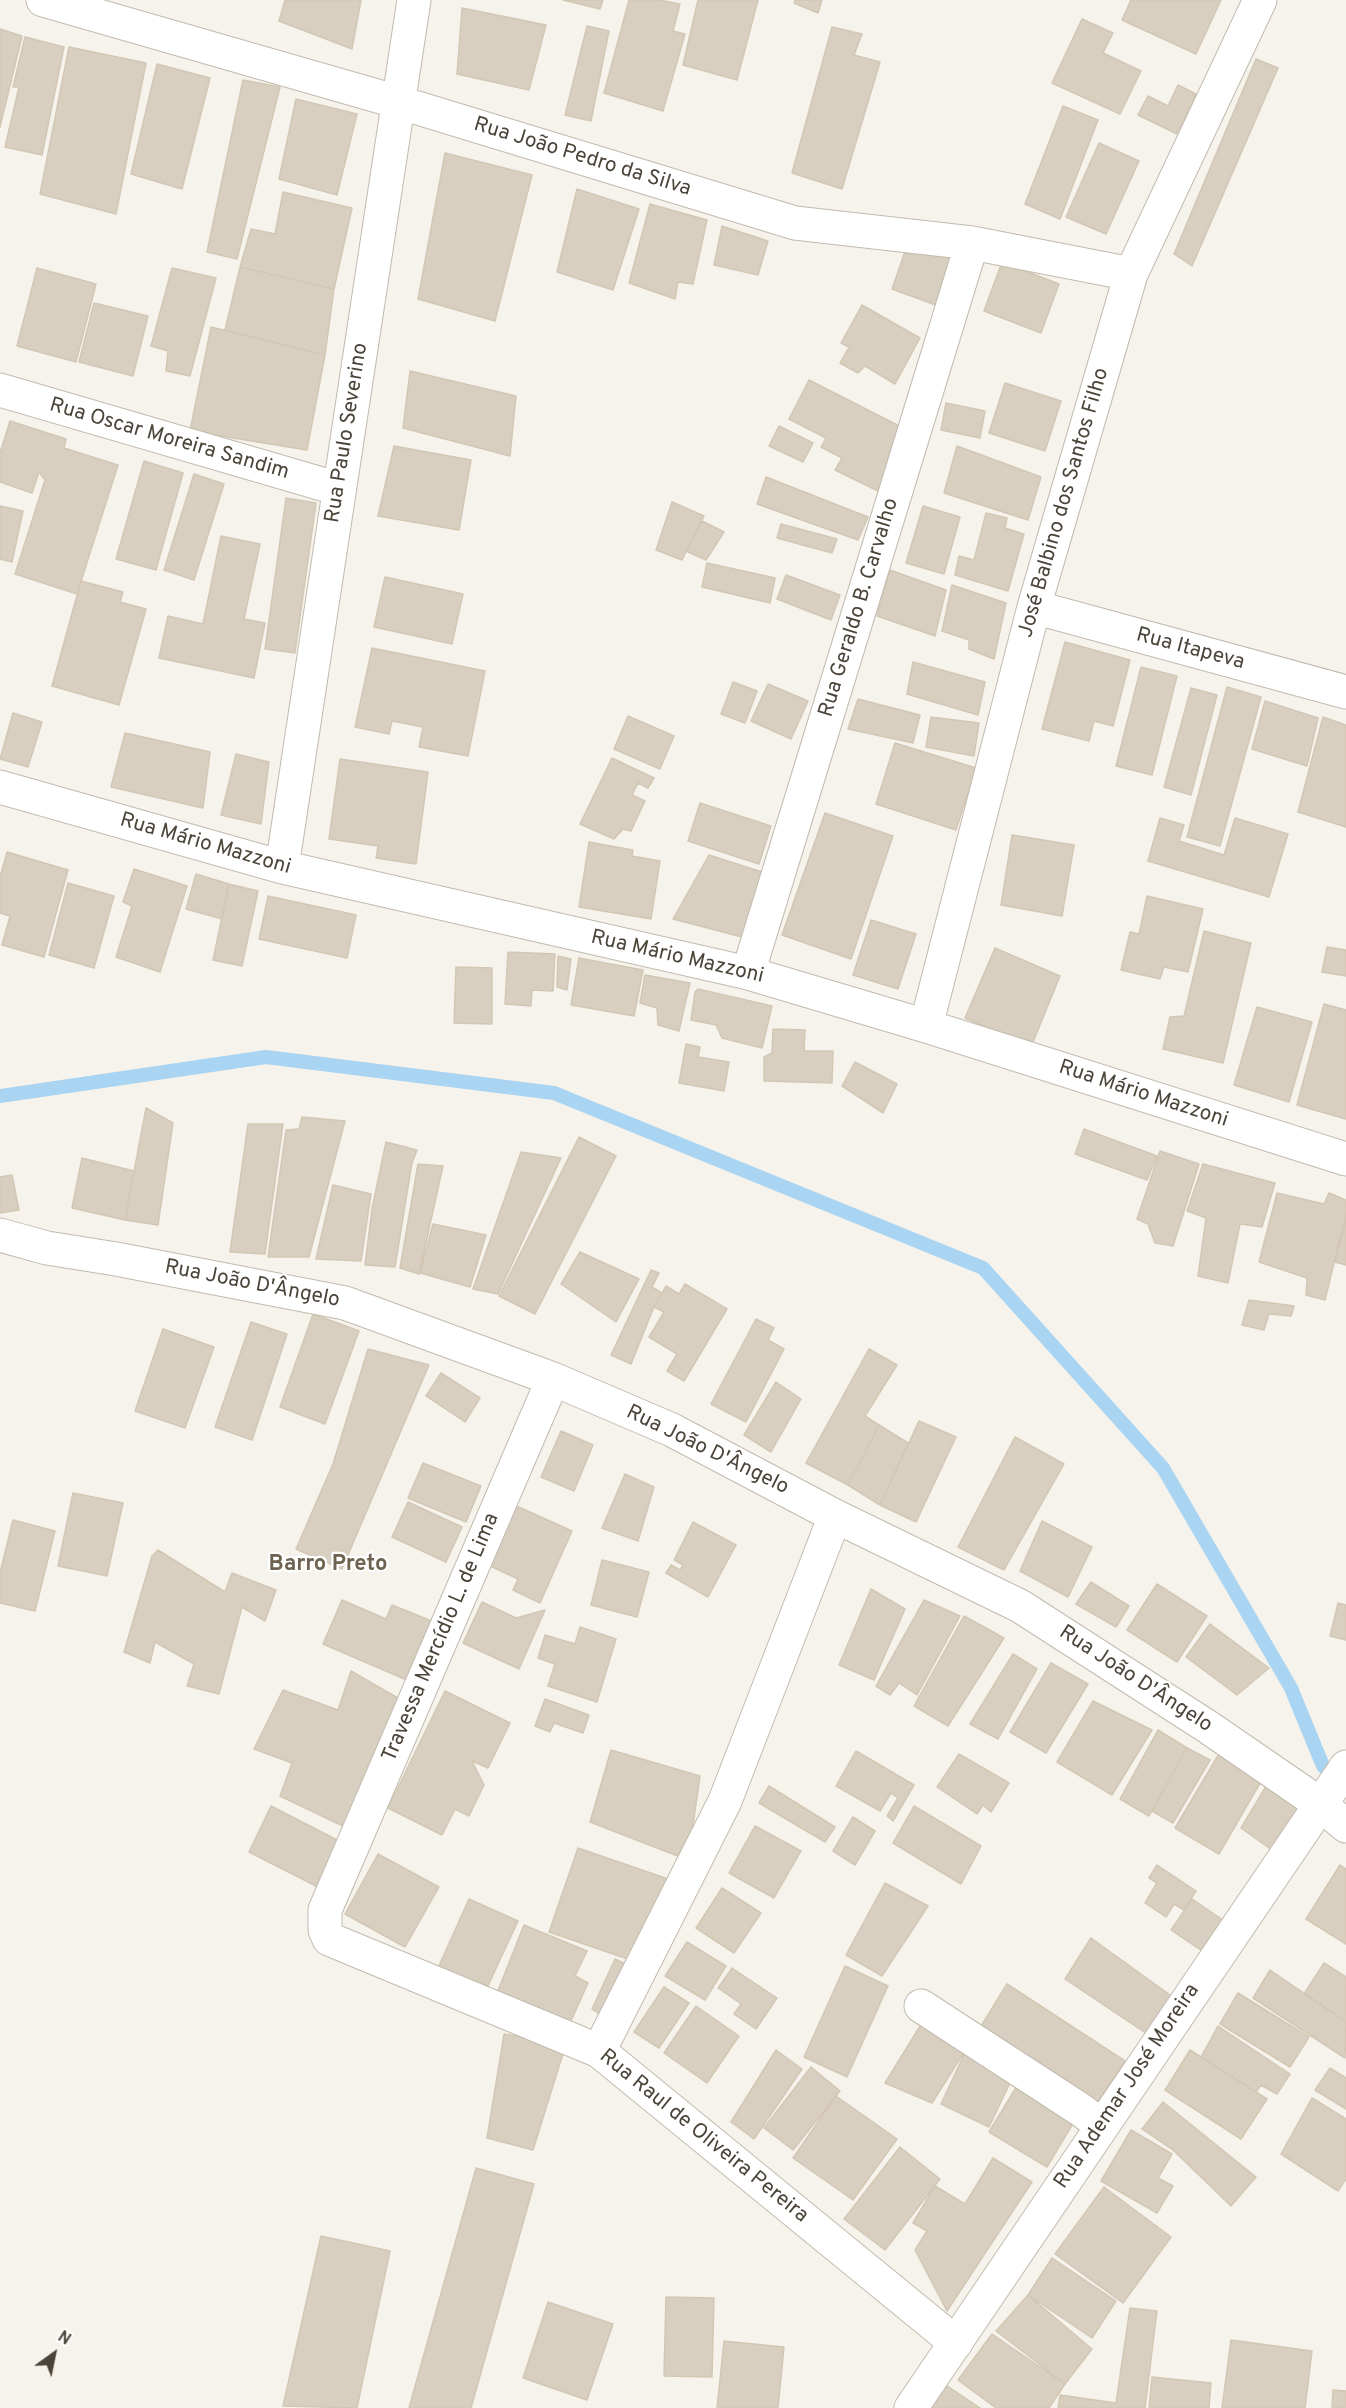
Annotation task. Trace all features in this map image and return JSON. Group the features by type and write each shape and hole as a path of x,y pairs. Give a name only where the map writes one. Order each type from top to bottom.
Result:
{"street":[{"name":"Rua João Pedro da Silva","path":"43,0 398,102 795,223 972,243 1131,274"},
{"name":"Rua Paulo Severino","path":"282,867 414,0"},
{"name":"José Balbino dos Santos Filho","path":"926,1026 1034,607 1131,274 1260,0"},
{"name":"Rua Geraldo B. Carvalho","path":"748,972 972,243"},
{"name":"Rua Oscar Moreira Sandim","path":"0,390 339,489"},
{"name":"Rua Itapeva","path":"1034,607 1346,692"},
{"name":"Rua Mário Mazzoni","path":"0,787 282,867 748,972 926,1026 1346,1160"},
{"name":"Rua João D'Ângelo","path":"0,1235 46,1248 127,1261 345,1303 553,1379 672,1430 835,1516 1020,1606 1208,1727 1332,1787 1346,1826"},
{"name":"Travessa Mercídio L. de Lima","path":"331,1898 553,1379"},
{"path":"599,2051 725,1801 835,1516"},
{"name":"Rua Ademar José Moreira","path":"911,2408 1332,1787"},
{"name":"Rua Raul de Oliveira Pereira","path":"331,1898 325,1910 324,1921 324,1930 329,1939 599,2051 956,2343"},
{"path":"921,2006 1072,2104 1101,2126"}],"building":[{"path":"285,0 361,0 352,49 279,21"},
{"path":"563,0 603,0 600,9"},
{"path":"629,0 659,0 680,4 673,31 685,34 663,111 604,93"},
{"path":"698,0 758,0 737,80 683,65"},
{"path":"795,0 822,0 818,13 794,3"},
{"path":"1131,0 1221,0 1196,54 1122,20"},
{"path":"462,8 546,25 529,90 457,74"},
{"path":"1082,19 1113,33 1103,53 1141,71 1120,114 1052,83"},
{"path":"587,26 609,31 591,121 565,115"},
{"path":"832,27 862,34 854,55 880,62 842,189 792,173"},
{"path":"0,29 22,36 0,127"},
{"path":"25,37 64,47 42,155 5,147 19,87 13,87"},
{"path":"69,47 146,63 116,214 40,194"},
{"path":"1256,59 1278,68 1192,266 1174,254"},
{"path":"157,64 210,78 182,189 131,174"},
{"path":"243,80 280,87 237,259 207,252"},
{"path":"1178,85 1196,94 1177,134 1138,115 1148,96 1168,106"},
{"path":"296,99 357,114 337,195 279,179"},
{"path":"1063,106 1098,120 1060,219 1025,204"},
{"path":"1099,143 1139,161 1106,234 1066,217"},
{"path":"445,153 532,175 495,321 418,299"},
{"path":"577,189 639,209 613,290 557,272"},
{"path":"283,192 352,208 334,289 240,267 251,229 275,234"},
{"path":"650,204 707,220 693,284 678,282 675,299 629,283"},
{"path":"722,226 768,241 758,275 714,265"},
{"path":"908,243 956,261 941,307 892,289"},
{"path":"1002,262 1059,284 1041,333 984,311"},
{"path":"240,267 334,289 325,355 225,330"},
{"path":"37,268 96,284 76,362 17,346"},
{"path":"172,268 216,278 190,376 166,371 168,351 151,346"},
{"path":"94,303 148,316 133,376 79,362"},
{"path":"862,305 920,338 895,384 865,366 858,373 840,363 849,347 841,343"},
{"path":"211,327 325,355 307,450 190,431"},
{"path":"410,371 516,396 510,456 403,428"},
{"path":"809,380 909,431 878,491 835,470 842,458 821,447 826,438 789,419"},
{"path":"1005,383 1061,401 1045,451 989,433"},
{"path":"946,403 985,411 980,438 941,430"},
{"path":"10,421 66,439 64,448 118,465 77,594 15,574 45,480 39,472 32,493 0,482 0,453"},
{"path":"779,426 813,443 803,462 769,446"},
{"path":"394,446 471,460 459,530 378,516"},
{"path":"957,446 1041,477 1028,520 944,493"},
{"path":"144,461 183,473 156,570 116,559"},
{"path":"194,474 224,484 194,580 164,570"},
{"path":"766,477 868,517 858,540 757,504"},
{"path":"286,498 316,503 295,653 265,649"},
{"path":"672,502 704,516 682,560 656,550"},
{"path":"0,506 23,511 12,562 0,559"},
{"path":"923,506 960,517 944,574 906,563"},
{"path":"986,513 1007,518 1005,528 1024,534 1008,591 955,575 959,556 974,560"},
{"path":"702,521 724,532 706,560 686,551"},
{"path":"781,524 837,539 832,553 777,538"},
{"path":"221,536 260,544 244,619 265,623 254,678 159,658 168,616 203,624"},
{"path":"707,563 775,578 770,603 702,587"},
{"path":"890,570 946,590 935,636 877,616"},
{"path":"786,575 840,595 831,620 777,599"},
{"path":"385,577 463,594 452,644 374,627"},
{"path":"81,581 123,592 120,602 146,609 119,705 52,686"},
{"path":"952,585 1006,603 994,659 969,649 969,640 942,631"},
{"path":"1065,642 1130,660 1113,726 1094,721 1089,741 1042,729"},
{"path":"372,648 485,671 468,756 419,747 423,727 392,721 389,734 355,727"},
{"path":"913,662 985,682 978,715 907,694"},
{"path":"1141,667 1177,676 1152,775 1116,766"},
{"path":"733,682 757,691 745,723 721,714"},
{"path":"768,684 808,701 791,739 751,721"},
{"path":"1227,687 1261,697 1220,846 1187,837"},
{"path":"1191,688 1217,695 1191,795 1164,787"},
{"path":"858,699 920,715 913,743 848,729"},
{"path":"1265,701 1318,718 1307,766 1252,749"},
{"path":"13,713 42,722 28,767 0,759"},
{"path":"628,716 674,736 660,769 614,749"},
{"path":"931,717 979,723 974,756 926,747"},
{"path":"1323,717 1346,725 1346,827 1298,812"},
{"path":"125,733 210,752 203,808 111,787"},
{"path":"895,743 976,768 956,830 876,804"},
{"path":"236,754 269,762 261,824 221,815"},
{"path":"612,758 654,778 648,788 638,783 632,795 645,801 631,831 623,829 614,839 580,824"},
{"path":"340,759 428,772 416,864 376,858 378,846 329,839"},
{"path":"700,803 771,826 759,864 688,841"},
{"path":"825,813 893,836 851,959 782,935"},
{"path":"1160,818 1184,825 1179,841 1224,855 1235,818 1288,834 1269,897 1148,861"},
{"path":"1012,835 1074,845 1062,916 1001,905"},
{"path":"589,842 633,850 632,856 660,861 651,919 579,907"},
{"path":"7,852 68,870 44,957 2,945 10,916 0,913 0,877"},
{"path":"709,855 762,872 742,937 673,919"},
{"path":"134,869 187,886 160,972 116,957 132,906 123,902"},
{"path":"196,874 229,884 222,919 186,909"},
{"path":"68,883 114,896 94,968 49,955"},
{"path":"229,884 258,891 242,966 213,960"},
{"path":"268,896 356,915 347,958 259,939"},
{"path":"1147,896 1203,909 1188,972 1164,967 1160,979 1121,970 1130,932 1139,934"},
{"path":"871,920 916,934 898,989 853,975"},
{"path":"1204,931 1251,943 1223,1063 1163,1049 1170,1017 1184,1016"},
{"path":"1327,947 1346,950 1346,976 1322,972"},
{"path":"995,948 1060,976 1031,1047 965,1018"},
{"path":"508,952 555,954 553,991 532,990 531,1006 505,1004"},
{"path":"558,956 571,959 567,990 557,987"},
{"path":"579,958 643,970 634,1016 571,1005"},
{"path":"456,967 492,968 492,1024 454,1023"},
{"path":"645,975 690,983 679,1031 658,1025 657,1008 640,1003"},
{"path":"698,989 772,1006 762,1048 722,1038 716,1025 691,1020 695,992"},
{"path":"1324,1004 1346,1010 1346,1119 1297,1105"},
{"path":"1257,1007 1312,1022 1289,1102 1234,1085"},
{"path":"773,1029 805,1030 804,1051 833,1051 832,1083 764,1081 764,1057 772,1053"},
{"path":"686,1044 700,1047 698,1057 729,1062 724,1091 679,1083"},
{"path":"855,1062 897,1084 883,1113 842,1086"},
{"path":"146,1108 173,1123 158,1225 125,1220"},
{"path":"302,1117 345,1121 309,1257 268,1257 286,1130 299,1129"},
{"path":"248,1124 283,1124 265,1254 230,1252"},
{"path":"1084,1129 1157,1156 1147,1180 1075,1154"},
{"path":"579,1137 616,1156 535,1314 499,1296"},
{"path":"386,1142 417,1150 412,1163 395,1267 365,1265 372,1209"},
{"path":"1160,1151 1199,1164 1173,1246 1155,1243 1148,1224 1137,1219"},
{"path":"521,1152 561,1158 498,1294 473,1289"},
{"path":"82,1158 134,1171 125,1220 72,1208"},
{"path":"418,1164 443,1166 419,1274 400,1268"},
{"path":"1203,1164 1275,1183 1262,1227 1240,1224 1228,1283 1198,1276 1206,1218 1187,1211"},
{"path":"12,1175 19,1210 0,1213 0,1177"},
{"path":"333,1185 371,1194 361,1261 316,1259"},
{"path":"1277,1193 1324,1204 1329,1193 1346,1200 1346,1214 1325,1300 1306,1295 1307,1278 1259,1262"},
{"path":"1346,1219 1346,1265 1335,1262"},
{"path":"433,1224 486,1235 470,1287 420,1273"},
{"path":"580,1252 639,1279 616,1322 561,1284"},
{"path":"651,1270 659,1273 652,1287 662,1293 631,1364 611,1355"},
{"path":"685,1284 727,1309 684,1381 667,1371 677,1354 649,1337 664,1312 654,1307 666,1286 679,1294"},
{"path":"1249,1300 1294,1306 1291,1316 1269,1314 1264,1330 1242,1325"},
{"path":"313,1314 359,1331 325,1424 280,1407"},
{"path":"756,1319 774,1328 768,1340 784,1349 746,1422 711,1404"},
{"path":"251,1322 287,1334 252,1440 215,1427"},
{"path":"163,1329 214,1347 185,1428 135,1411"},
{"path":"368,1349 429,1365 342,1569 296,1549 333,1464"},
{"path":"869,1349 897,1365 865,1416 879,1425 848,1485 806,1463"},
{"path":"441,1373 480,1398 465,1422 426,1396"},
{"path":"776,1382 801,1399 771,1452 744,1435"},
{"path":"919,1421 956,1437 916,1522 880,1505"},
{"path":"879,1425 908,1443 880,1505 848,1485"},
{"path":"561,1431 593,1445 574,1491 541,1477"},
{"path":"1015,1437 1064,1464 1004,1570 958,1547"},
{"path":"423,1463 481,1486 466,1522 408,1498"},
{"path":"625,1474 654,1487 638,1541 602,1528"},
{"path":"73,1493 123,1503 107,1576 58,1566"},
{"path":"408,1502 462,1527 446,1562 392,1537"},
{"path":"512,1504 572,1531 540,1603 513,1590 518,1579 486,1564"},
{"path":"13,1520 55,1531 35,1611 0,1603 0,1573"},
{"path":"1042,1521 1092,1547 1068,1597 1020,1571"},
{"path":"693,1522 736,1545 708,1597 666,1573 671,1565 680,1570 683,1565 674,1560"},
{"path":"158,1550 225,1592 232,1573 276,1590 265,1621 242,1607 219,1694 187,1686 194,1664 155,1642 150,1663 124,1652 152,1556"},
{"path":"602,1560 649,1572 637,1617 591,1605"},
{"path":"1091,1582 1129,1606 1116,1627 1076,1604"},
{"path":"1157,1584 1207,1616 1177,1662 1127,1630"},
{"path":"871,1589 905,1609 874,1680 839,1665"},
{"path":"342,1600 386,1619 392,1605 434,1622 409,1681 323,1644"},
{"path":"924,1600 960,1616 917,1695 899,1683 890,1695 876,1686"},
{"path":"482,1602 516,1618 545,1610 519,1669 463,1643"},
{"path":"1338,1603 1346,1605 1346,1640 1330,1636"},
{"path":"964,1616 1004,1638 948,1726 914,1706"},
{"path":"1210,1624 1269,1668 1237,1695 1186,1657"},
{"path":"580,1627 616,1639 597,1702 548,1686 555,1664 538,1658 545,1635 575,1644"},
{"path":"1013,1654 1037,1669 998,1739 970,1724"},
{"path":"1051,1663 1088,1684 1046,1753 1010,1732"},
{"path":"351,1671 403,1701 345,1827 280,1796 292,1763 254,1749 283,1690 338,1710"},
{"path":"445,1691 510,1723 488,1768 472,1761 484,1785 469,1816 455,1809 442,1835 388,1808"},
{"path":"545,1699 589,1715 583,1733 554,1723 550,1732 535,1726"},
{"path":"1093,1701 1152,1730 1112,1795 1057,1762"},
{"path":"1158,1730 1187,1748 1149,1816 1120,1799"},
{"path":"1187,1748 1210,1760 1173,1823 1152,1811"},
{"path":"611,1750 700,1776 688,1860 590,1822"},
{"path":"856,1751 914,1785 893,1821 887,1816 898,1798 891,1793 880,1811 836,1786"},
{"path":"1220,1752 1263,1778 1219,1854 1175,1828"},
{"path":"959,1754 1009,1783 991,1812 983,1805 977,1814 937,1787"},
{"path":"1268,1783 1306,1808 1276,1853 1241,1828"},
{"path":"769,1786 835,1827 825,1842 759,1803"},
{"path":"271,1806 341,1842 318,1887 249,1852"},
{"path":"914,1806 981,1846 961,1884 893,1843"},
{"path":"853,1817 875,1831 855,1865 833,1851"},
{"path":"755,1826 801,1851 774,1898 729,1873"},
{"path":"578,1848 671,1880 642,1964 549,1932"},
{"path":"378,1854 439,1887 405,1947 345,1914"},
{"path":"1157,1865 1196,1891 1184,1910 1174,1904 1166,1917 1145,1903 1157,1883 1149,1878"},
{"path":"1340,1865 1346,1869 1346,1944 1306,1919"},
{"path":"885,1883 928,1906 882,1976 846,1955"},
{"path":"722,1888 761,1913 734,1953 696,1928"},
{"path":"469,1899 518,1921 486,1990 438,1968"},
{"path":"1192,1899 1229,1924 1208,1955 1171,1930"},
{"path":"524,1925 587,1951 575,1976 588,1983 567,2030 497,1993"},
{"path":"1091,1938 1177,2000 1150,2036 1065,1979"},
{"path":"687,1942 726,1966 705,2000 665,1976"},
{"path":"615,1959 638,1970 611,2022 592,2009"},
{"path":"1324,1963 1346,1977 1346,2022 1304,1994"},
{"path":"845,1966 888,1986 847,2077 804,2057"},
{"path":"732,1968 777,1998 756,2029 734,2014 741,2004 718,1988"},
{"path":"1270,1970 1346,2022 1345,2058 1253,1998"},
{"path":"1007,1984 1125,2061 1096,2105 978,2031"},
{"path":"664,1987 689,2003 659,2048 634,2032"},
{"path":"1238,1993 1309,2037 1290,2067 1220,2024"},
{"path":"696,2006 739,2036 707,2083 664,2053"},
{"path":"925,2018 968,2046 932,2103 885,2083"},
{"path":"1218,2026 1290,2074 1277,2094 1261,2085 1256,2092 1201,2057"},
{"path":"504,2034 566,2044 533,2150 487,2138"},
{"path":"968,2046 1017,2068 989,2127 941,2104"},
{"path":"776,2050 802,2069 754,2139 731,2122"},
{"path":"1190,2050 1267,2099 1241,2139 1165,2090"},
{"path":"811,2067 840,2091 793,2150 764,2128"},
{"path":"1330,2068 1346,2078 1346,2109 1315,2090"},
{"path":"1023,2076 1081,2110 1047,2167 989,2132"},
{"path":"836,2096 897,2139 853,2200 793,2158"},
{"path":"1312,2098 1346,2119 1346,2179 1338,2191 1281,2154"},
{"path":"1163,2102 1256,2177 1231,2206 1173,2150 1142,2129"},
{"path":"1131,2130 1172,2154 1158,2178 1173,2186 1157,2213 1101,2181"},
{"path":"900,2147 940,2179 885,2250 844,2219"},
{"path":"993,2158 1032,2182 947,2311 915,2250 927,2231 913,2223 935,2186 965,2204"},
{"path":"476,2168 534,2184 471,2408 409,2408"},
{"path":"1104,2187 1171,2237 1123,2303 1055,2254"},
{"path":"321,2236 390,2251 357,2408 283,2406"},
{"path":"1052,2258 1116,2301 1092,2338 1028,2295"},
{"path":"1028,2295 1092,2349 1065,2384 996,2331"},
{"path":"666,2297 714,2298 712,2377 664,2376"},
{"path":"548,2302 613,2324 587,2400 523,2378"},
{"path":"1130,2308 1157,2311 1145,2408 1058,2408 1060,2395 1116,2403"},
{"path":"992,2334 1065,2384 1049,2408 996,2408 958,2380"},
{"path":"1231,2340 1312,2351 1305,2408 1222,2408"},
{"path":"724,2341 784,2347 778,2408 717,2408"},
{"path":"1152,2377 1211,2383 1209,2408 1149,2408"},
{"path":"943,2383 980,2408 926,2408"},
{"path":"1333,2390 1346,2391 1346,2408 1332,2408"}],"waterway":[{"path":"0,1096 266,1057 554,1093 983,1268 1163,1468 1291,1688 1323,1766 1339,1779"}],"district":[{"name":"Barro Preto","path":"328,1566"}]}
